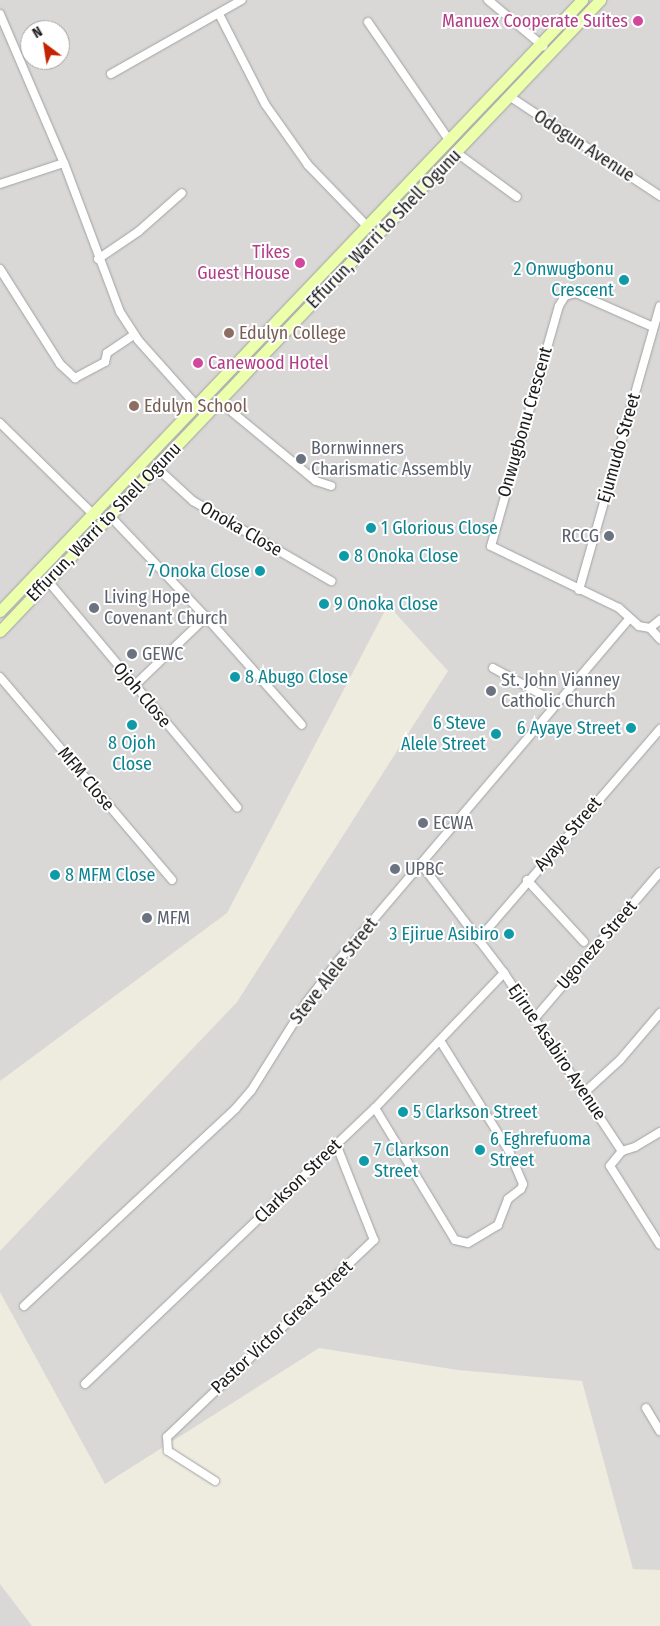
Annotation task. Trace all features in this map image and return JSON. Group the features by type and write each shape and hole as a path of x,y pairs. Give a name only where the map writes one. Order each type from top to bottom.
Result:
{"main road":[{"name":"Effurun, Warri to Shell Ogunu","path":"0,611 94,515 366,225 582,0"},
{"name":"Effurun, Warri to Shell Ogunu","path":"0,631 457,153 600,0"}],"street":[{"path":"111,74 242,0"},
{"path":"488,0 550,52"},
{"path":"0,14 64,163 98,259 120,312 134,335 205,415"},
{"path":"219,14 265,104 302,158 366,225"},
{"path":"368,22 449,140"},
{"name":"Odogun Avenue","path":"509,96 660,196"},
{"path":"457,153 517,197"},
{"path":"0,184 64,163"},
{"path":"98,259 139,230 182,192"},
{"path":"0,269 60,364 75,378 105,362 107,353 134,335"},
{"name":"Onwugbonu Crescent","path":"579,590 494,549 491,541 559,306 565,296 576,293 653,327"},
{"name":"Ejumudo Street","path":"579,590 660,306"},
{"path":"220,402 316,481 331,486"},
{"path":"0,423 94,515"},
{"name":"Onoka Close","path":"157,468 193,501 331,581"},
{"path":"110,516 206,617 302,726"},
{"name":"Ojoh Close","path":"48,581 237,807"},
{"path":"579,590 619,608 639,626 650,628 660,640"},
{"path":"134,686 206,617"},
{"name":"Steve Alele Street","path":"24,1306 236,1108 251,1091 306,1003 629,619"},
{"path":"650,628 660,620"},
{"path":"494,668 557,703"},
{"name":"MFM Close","path":"0,677 172,880"},
{"name":"Ayaye Street","path":"478,940 527,880 660,729"},
{"name":"Ejirue Asabiro Avenue","path":"421,864 504,973 585,1092 622,1151"},
{"name":"Ugoneze Street","path":"535,1018 660,872"},
{"path":"527,880 584,942"},
{"name":"Clarkson Street","path":"86,1384 375,1108 441,1042 504,973"},
{"path":"585,1092 620,1060 660,1013"},
{"path":"375,1108 455,1240 468,1243 498,1226 508,1199 521,1189 523,1184 509,1150 441,1042"},
{"path":"660,1132 636,1147 622,1151 610,1166 613,1175 660,1245"},
{"name":"Pastor Victor Great Street","path":"215,1481 168,1451 166,1437 374,1240 336,1144"},
{"path":"646,1408 660,1431"}],"shaded area":[{"path":"0,0 660,0 660,1570 633,1569 582,1381 458,1370 319,1348 105,1484 0,1292 0,1251 237,1002 448,671 388,605 227,913 0,1081"},
{"path":"0,1584 32,1626 0,1626"}],"place":[{"name":"Manuex Cooperate Suites","path":"638,21"},
{"name":"Tikes Guest House","path":"300,263"},
{"name":"2 Onwugbonu Crescent","path":"624,280"},
{"name":"Edulyn College","path":"229,333"},
{"name":"Canewood Hotel","path":"198,363"},
{"name":"Edulyn School","path":"134,406"},
{"name":"Bornwinners Charismatic Assembly","path":"301,459"},
{"name":"1 Glorious Close","path":"371,528"},
{"name":"RCCG","path":"609,536"},
{"name":"8 Onoka Close","path":"344,556"},
{"name":"7 Onoka Close","path":"260,571"},
{"name":"9 Onoka Close","path":"324,604"},
{"name":"Living Hope Covenant Church","path":"94,608"},
{"name":"GEWC","path":"132,654"},
{"name":"8 Abugo Close","path":"235,677"},
{"name":"St. John Vianney Catholic Church","path":"491,691"},
{"name":"8 Ojoh Close","path":"132,725"},
{"name":"6 Ayaye Street","path":"631,728"},
{"name":"6 Steve Alele Street","path":"496,734"},
{"name":"ECWA","path":"423,823"},
{"name":"UPBC","path":"395,869"},
{"name":"8 MFM Close","path":"55,875"},
{"name":"MFM","path":"147,918"},
{"name":"3 Ejirue Asibiro","path":"509,934"},
{"name":"5 Clarkson Street","path":"403,1112"},
{"name":"6 Eghrefuoma Street","path":"480,1150"},
{"name":"7 Clarkson Street","path":"364,1161"}]}
